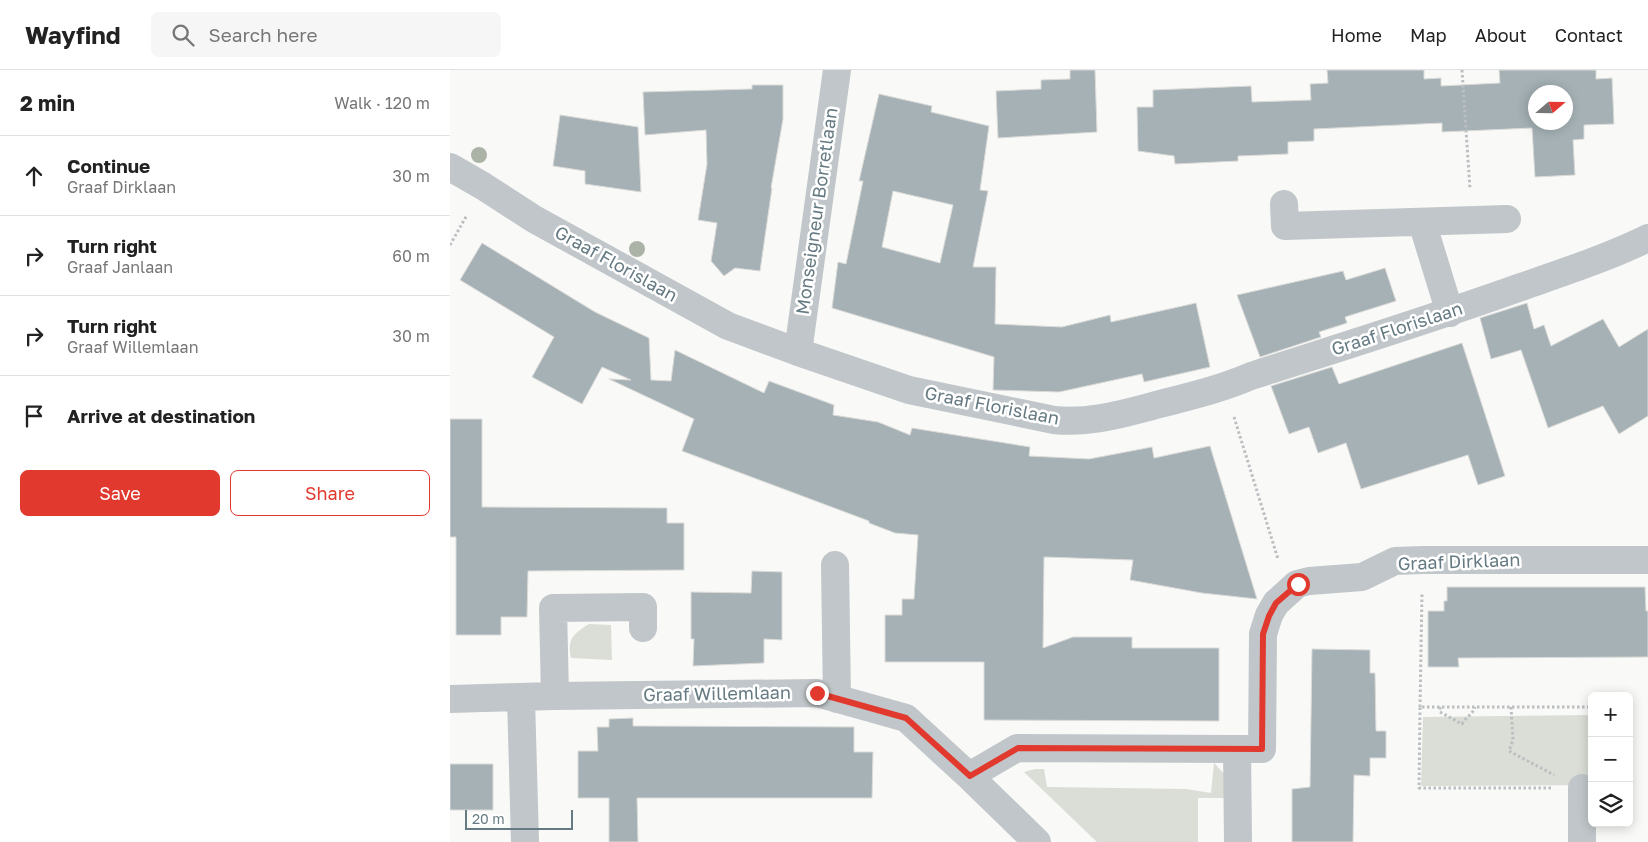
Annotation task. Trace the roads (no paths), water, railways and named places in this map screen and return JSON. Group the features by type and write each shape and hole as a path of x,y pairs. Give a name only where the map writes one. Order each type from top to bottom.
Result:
{"street":[{"name":"Monseigneur Borretlaan","path":"798,352 837,70"},
{"name":"Graaf Florislaan","path":"450,167 534,219 728,326 909,390 1070,422 1115,415 1224,387 1251,376 1450,313 1572,269 1630,247 1648,238"},
{"path":"1284,204 1285,226 1507,218"},
{"path":"1422,222 1450,313"},
{"name":"Graaf Dirklaan","path":"1237,749 1262,749 1263,634 1276,603 1298,584 1309,581 1362,577 1394,561 1648,560"},
{"path":"835,565 837,699"},
{"path":"555,696 553,608 643,607 644,628"},
{"name":"Graaf Willemlaan","path":"450,699 817,693 906,718 970,776 1037,842"},
{"path":"521,698 525,842"},
{"path":"970,776 1018,748 1237,749 1238,842"},
{"path":"1577,788 1582,842"}]}
